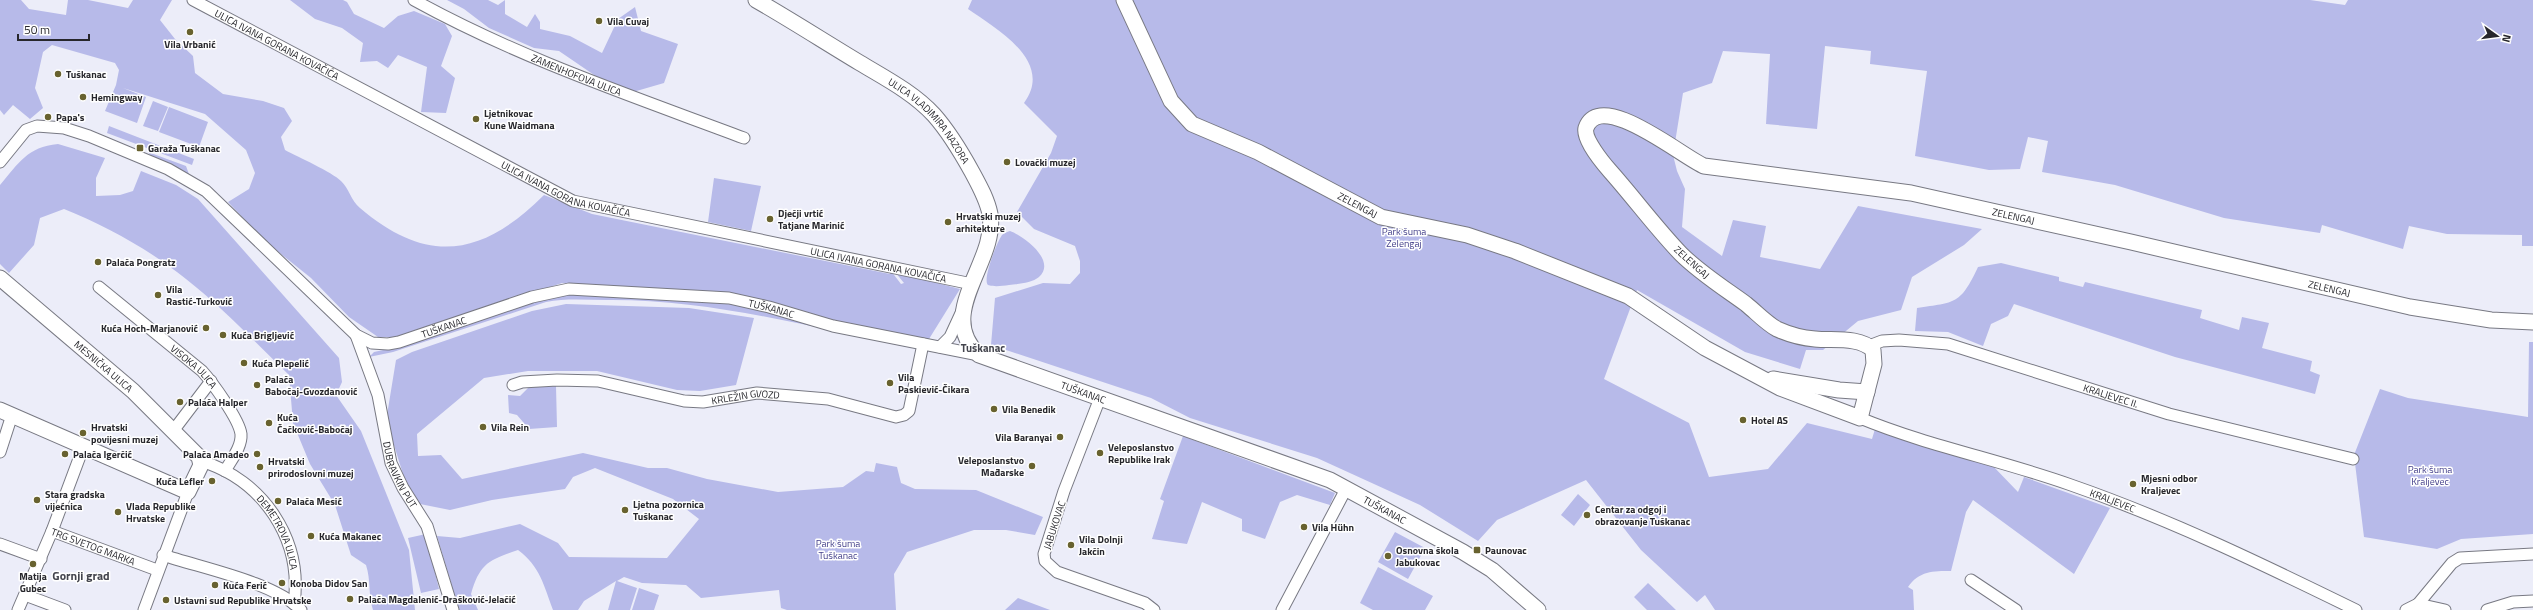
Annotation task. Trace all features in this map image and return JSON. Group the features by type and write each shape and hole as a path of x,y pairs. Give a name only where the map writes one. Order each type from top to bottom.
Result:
{"street":[{"name":"ULICA IVANA GORANA KOVAČIĆA","path":"193,0 573,201 972,284"},
{"name":"ZAMENHOFOVA ULICA","path":"414,0 464,27 558,69 638,101 744,138"},
{"name":"ULICA VLADIMIRA NAZORA","path":"756,0 890,81 933,114 950,135 982,192 990,213 988,240 950,338 940,347"},
{"name":"ZELENGAJ","path":"1124,0 1171,101 1192,124 1258,152 1381,217 1467,235 1515,251 1628,296 1705,348 1780,388 1860,418"},
{"name":"ZELENGAJ","path":"1869,346 1858,342 1814,339 1776,328 1698,268 1681,254 1601,162 1586,137 1586,129 1589,122 1595,117 1614,116 1642,127 1693,162 1704,166 1911,193 2109,236 2410,307 2491,320 2533,322"},
{"name":"TUŠKANAC","path":"0,162 26,130 33,126 49,126 89,136 168,169 206,191 356,335 372,343 388,344 399,342 532,296 569,289 729,298 769,307 833,326 979,355 1322,478 1346,489 1483,564 1538,610"},
{"name":"MESNIČKA ULICA","path":"0,278 60,327 133,391 201,461"},
{"name":"VISOKA ULICA","path":"99,286 202,371 211,381 224,401 240,434 238,449 225,471"},
{"name":"ULICA VLADIMIRA NAZORA","path":"963,307 964,329 972,348 979,355"},
{"name":"DUBRAVKIN PUT","path":"356,335 378,395 391,463 403,488 427,526 453,610"},
{"name":"KRALJEVEC II.","path":"1869,346 1882,341 1899,340 1948,344 2169,414 2353,459"},
{"name":"KRLEŽIN GVOZD","path":"513,385 522,382 557,380 598,381 684,401 703,402 736,394 773,394 828,399 896,417 904,415 909,411 923,344"},
{"path":"1860,418 1874,364 1874,355 1869,346"},
{"path":"1762,378 1839,390 1867,392"},
{"path":"173,431 211,381"},
{"name":"JABUKOVAC","path":"1100,398 1064,491 1044,554 1045,561 1057,572 1145,603 1154,610"},
{"path":"0,452 6,412 83,448 188,492"},
{"name":"KRALJEVEC","path":"1860,418 1890,430 2068,484 2175,524 2356,610"},
{"path":"52,531 83,448"},
{"path":"144,610 157,570 201,461"},
{"name":"DEMETROVA ULICA","path":"201,461 225,471 251,487 266,503 282,530 293,560 298,607"},
{"path":"1282,610 1346,489"},
{"name":"TRG SVETOG MARKA","path":"18,610 52,531 157,570"},
{"path":"0,544 41,559"},
{"path":"2406,610 2418,604 2452,563 2460,558 2533,554"},
{"path":"163,555 238,578 298,607"},
{"path":"1971,580 2016,610"},
{"path":"24,595 65,610"},
{"path":"2487,610 2513,602 2533,601"},
{"path":"2418,604 2445,610"}],"green space":[{"path":"0,0 21,0 29,9 66,15 68,0 88,0 128,8 133,0 172,0 160,20 175,39 193,56 195,73 223,94 263,101 284,108 292,121 281,137 285,150 337,177 344,184 354,202 360,208 385,227 409,239 432,245 455,246 477,241 499,231 521,215 544,195 592,214 890,274 891,271 901,284 904,283 895,272 960,289 929,339 842,323 731,293 562,283 397,337 378,337 349,317 311,278 266,242 228,202 249,189 255,173 246,150 205,114 123,88 146,97 137,123 105,111 116,85 119,70 115,63 52,45 43,52 35,88 43,108 30,119 13,105 4,115 0,110"},
{"path":"290,0 343,0 347,2 354,14 384,28 398,16 414,11 445,24 452,36 441,66 455,78 446,113 421,112 427,67 398,55 388,68 377,61 360,62 363,43 342,28 315,19"},
{"path":"447,0 488,0 498,5 505,0 505,14 527,27 535,14 540,22 540,29 570,36 602,53 618,19 635,7 641,31 678,44 664,83 633,92 600,79 559,51 534,48 489,28 464,9"},
{"name":"Park šuma Zelengaj","path":"972,0 2310,0 2345,5 2348,0 2533,0 2533,246 2522,246 2522,235 2447,234 2409,226 2403,249 2322,225 2320,233 2224,218 2115,185 2042,172 2048,141 2028,137 2020,169 1989,170 1915,156 1927,71 1870,64 1871,51 1825,46 1817,129 1766,124 1770,54 1723,51 1712,83 1683,93 1673,155 1677,171 1685,189 1682,227 1722,256 1733,220 1766,226 1760,257 1820,269 1858,206 1982,229 1964,245 1912,277 1901,310 1858,321 1823,350 1806,350 1800,369 1745,352 1637,290 1604,379 1689,423 1709,477 1768,469 1807,423 1872,439 1875,429 1992,465 2018,492 2024,477 2110,508 2074,574 1973,500 1966,512 1951,571 1927,573 1917,578 1908,587 1913,590 1914,610 1715,610 1705,595 1697,602 1641,550 1586,480 1497,520 1478,541 1420,505 1317,458 1190,418 1151,398 991,345 995,298 1043,283 1070,284 1080,273 1080,261 1075,246 1034,229 1017,212 1051,153 1057,136 1024,103 1032,88 1032,73 1027,60 1018,47 1006,36 968,9"},
{"path":"153,101 168,107 158,131 143,126"},
{"path":"169,107 208,122 199,147 159,132"},
{"path":"109,126 194,159 192,165 107,133"},
{"path":"58,144 105,158 96,178 96,196 120,195 133,191 141,171 176,185 198,199 339,358 342,382 336,395 361,431 409,550 415,610 373,610 370,599 366,565 351,555 335,505 310,464 293,423 289,375 200,290 172,268 143,249 112,231 64,209 40,218 34,245 9,273 0,264 0,185 24,157 31,152 47,146"},
{"path":"148,152 186,166 190,177 153,158"},
{"path":"714,178 761,186 751,231 708,222"},
{"path":"1010,231 1023,238 1036,250 1044,264 1043,271 1039,277 1029,282 1001,286 988,285 988,269 997,245 1002,235"},
{"path":"2001,263 2059,277 2059,281 2083,287 2085,282 2202,310 2200,318 2239,330 2242,317 2269,323 2262,348 2312,361 2310,371 2320,375 2315,394 2175,357 2014,304 2008,316 1991,324 1983,346 1948,332 1915,331 1917,308 1955,300 1966,289 1978,267"},
{"path":"571,293 741,305 806,323 912,346 912,348 798,323 722,309 646,301 569,300 546,302 393,352 369,357 374,352 411,344 526,304"},
{"name":"Park šuma Tuškanac","path":"566,304 689,308 754,318 736,385 700,391 677,390 597,371 528,371 484,378 417,434 418,456 441,455 462,479 583,453 648,468 667,468 707,479 778,492 843,487 866,471 874,472 876,463 897,467 901,483 915,489 976,490 1043,517 1035,535 1006,530 974,530 907,552 894,574 896,610 787,610 781,608 779,590 701,598 686,585 642,583 624,577 617,581 637,588 630,610 608,610 616,581 584,601 578,610 553,610 544,585 536,570 518,550 493,560 482,569 478,575 471,594 478,610 459,610 437,536 460,538 520,524 558,543 569,557 667,558 699,519 673,499 595,468 573,477 565,489 492,500 450,510 420,504 407,487 389,429 387,415 396,360 412,352 532,311"},
{"name":"Park šuma Kraljevec","path":"2529,342 2533,342 2533,534 2461,539 2437,549 2364,537 2354,455 2380,389 2408,398 2528,417"},
{"path":"556,386 557,427 529,429 517,415 509,413 508,395 520,396 529,387"},
{"path":"1183,436 1335,493 1330,505 1297,495 1280,502 1265,539 1242,531 1242,519 1202,502 1187,544 1152,539 1164,501 1160,499"},
{"path":"1578,494 1590,505 1574,526 1561,515"},
{"path":"1395,532 1425,548 1408,579 1378,562"},
{"path":"426,534 439,589 421,593 408,538"},
{"path":"1378,567 1433,596 1425,610 1373,610 1360,603"},
{"path":"1648,583 1676,610 1647,610 1634,597"},
{"path":"639,588 659,595 654,610 632,610"},
{"path":"1018,598 1050,610 1005,610"}],"place":[{"name":"Vila Cuvaj","path":"599,21"},
{"name":"Vila Vrbanić","path":"190,32"},
{"name":"Tuškanac","path":"58,74"},
{"name":"Hemingway","path":"83,97"},
{"name":"Papa's","path":"48,117"},
{"name":"Ljetnikovac Kune Waidmana","path":"476,119"},
{"name":"Garaža Tuškanac","path":"140,148"},
{"name":"Lovački muzej","path":"1007,162"},
{"name":"Dječji vrtić Tatjane Marinić","path":"770,219"},
{"name":"Hrvatski muzej arhitekture","path":"948,222"},
{"name":"Palača Pongratz","path":"98,262"},
{"name":"Vila Rastić-Turković","path":"158,295"},
{"name":"Kuća Hoch-Marjanović","path":"206,328"},
{"name":"Kuća Brigljević","path":"223,335"},
{"name":"Kuća Plepelić","path":"244,363"},
{"name":"Vila Paskiević-Čikara","path":"890,383"},
{"name":"Palača Babočaj-Gvozdanović","path":"257,385"},
{"name":"Palača Halper","path":"180,402"},
{"name":"Vila Benedik","path":"994,409"},
{"name":"Hotel AS","path":"1743,420"},
{"name":"Kuća Čačković-Babočaj","path":"269,423"},
{"name":"Vila Rein","path":"483,427"},
{"name":"Hrvatski povijesni muzej","path":"83,433"},
{"name":"Vila Baranyai","path":"1060,437"},
{"name":"Veleposlanstvo Republike Irak","path":"1100,453"},
{"name":"Palača Igerčić","path":"65,454"},
{"name":"Palača Amadeo","path":"257,454"},
{"name":"Veleposlanstvo Mađarske","path":"1032,466"},
{"name":"Hrvatski prirodoslovni muzej","path":"260,467"},
{"name":"Kuća Lefler","path":"212,481"},
{"name":"Mjesni odbor Kraljevec","path":"2133,484"},
{"name":"Stara gradska vijećnica","path":"37,500"},
{"name":"Palača Mesić","path":"278,501"},
{"name":"Ljetna pozornica Tuškanac","path":"625,510"},
{"name":"Vlada Republike Hrvatske","path":"118,512"},
{"name":"Centar za odgoj i obrazovanje Tuškanac","path":"1587,515"},
{"name":"Vila Hühn","path":"1304,527"},
{"name":"Kuća Makanec","path":"311,536"},
{"name":"Vila Dolnji Jakčin","path":"1071,545"},
{"name":"Paunovac","path":"1477,550"},
{"name":"Osnovna škola Jabukovac","path":"1388,556"},
{"name":"Matija Gubec","path":"33,564"},
{"name":"Konoba Didov San","path":"282,583"},
{"name":"Kuća Ferić","path":"215,585"},
{"name":"Palača Magdalenić-Drašković-Jelačić","path":"350,599"},
{"name":"Ustavni sud Republike Hrvatske","path":"166,600"}],"district":[{"name":"Tuškanac","path":"983,348"},
{"name":"Gornji grad","path":"81,576"}]}
